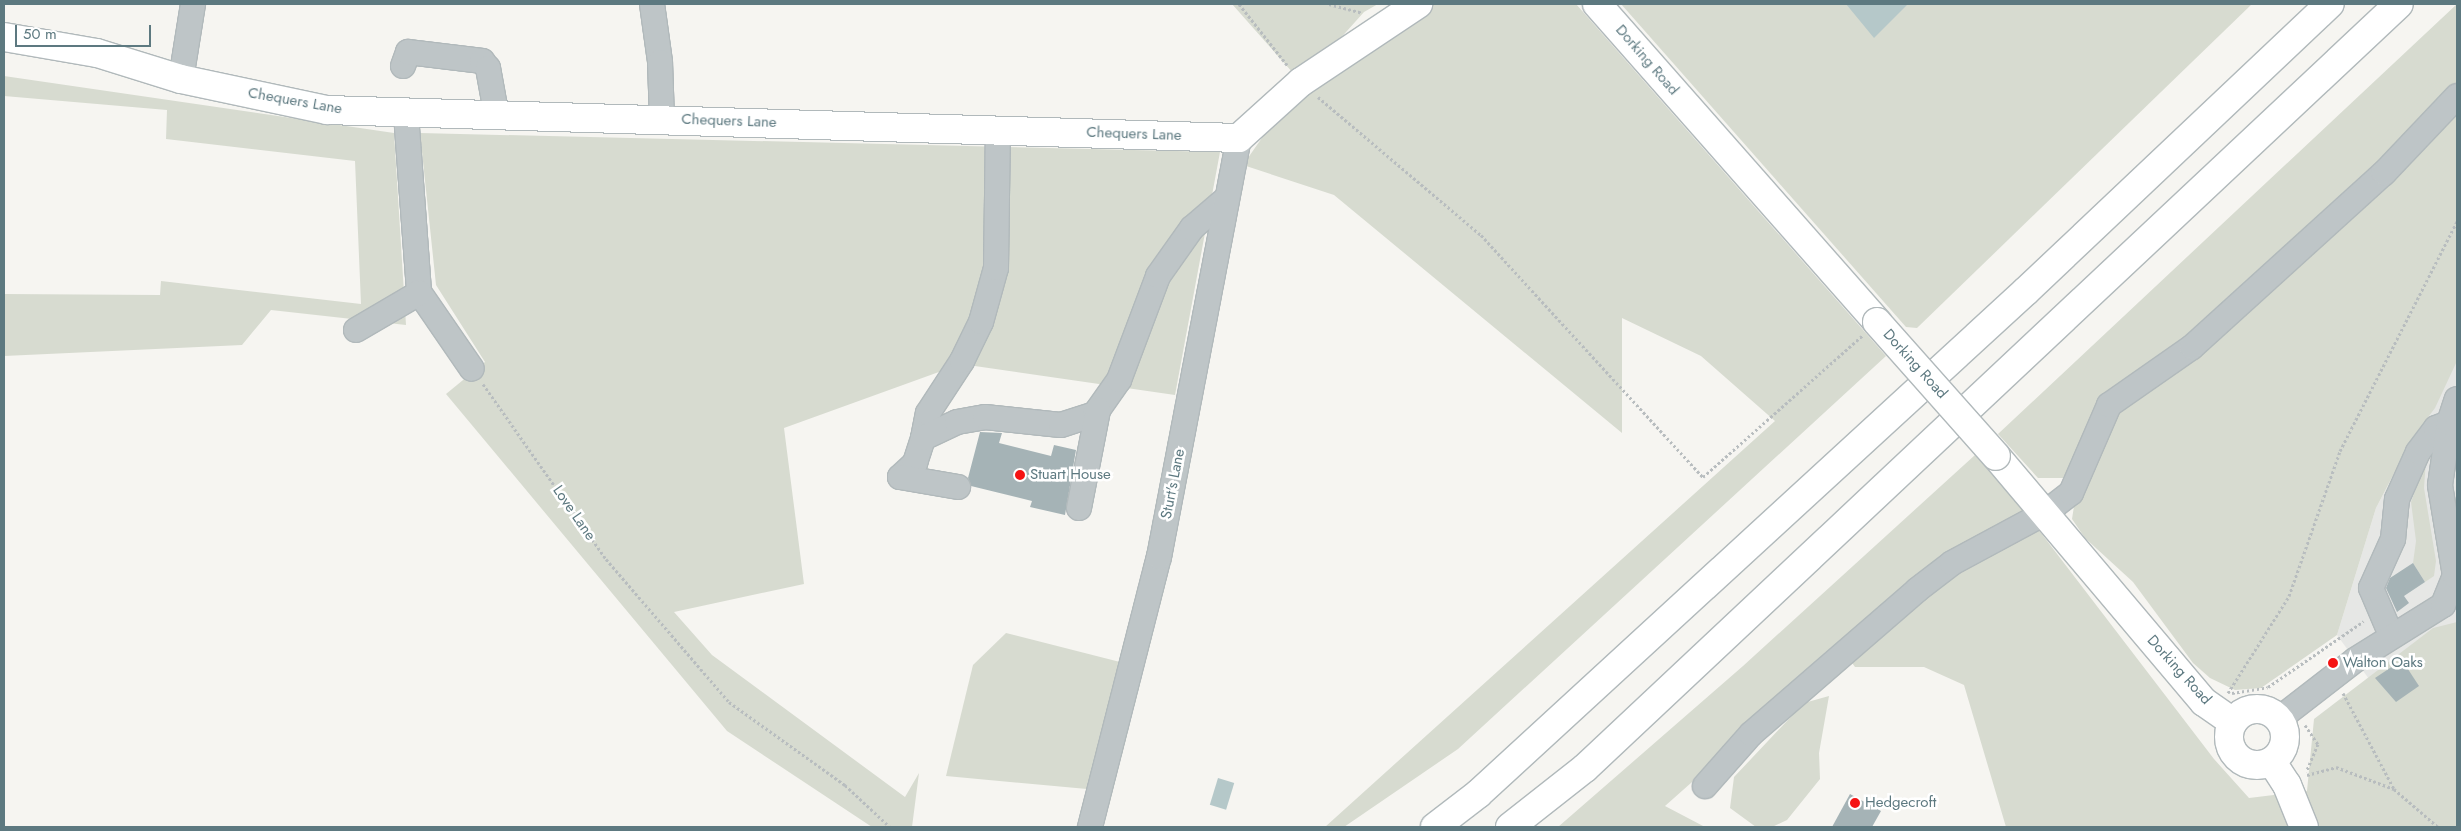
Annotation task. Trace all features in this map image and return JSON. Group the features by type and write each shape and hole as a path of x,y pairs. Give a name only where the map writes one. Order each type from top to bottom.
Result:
{"main road":[{"path":"1240,138 1301,82 1418,4"},
{"name":"Dorking Road","path":"1598,4 1996,456 2198,696 2226,708"},
{"path":"1435,827 1478,794 2026,291 2330,4"},
{"path":"1510,827 1584,768 2399,4"},
{"name":"Chequers Lane","path":"4,37 97,53 181,79 327,110 406,114 496,112 662,120 1240,138"},
{"path":"2272,762 2286,742 2286,712 2255,709 2240,714 2226,708 2230,747 2237,758 2248,764 2272,762 2296,780 2304,827"}],"street":[{"path":"181,79 193,4"},
{"path":"652,4 660,62 662,120"},
{"path":"403,66 408,52 482,61 488,68 496,112"},
{"path":"1704,786 1751,734 1917,590 1952,563 2045,514 2071,493 2109,405 2192,347 2384,173 2457,96"},
{"path":"406,114 408,193 419,293 472,369"},
{"path":"958,486 900,477 915,463 928,413 962,360 981,322 996,268 998,130"},
{"name":"Sturt's Lane","path":"1090,827 1159,557 1240,138"},
{"path":"1079,508 1098,410 1119,380 1158,276 1192,228 1227,198"},
{"path":"356,330 419,293"},
{"path":"2286,712 2391,635 2442,605 2454,594 2454,576 2440,485 2449,423 2457,398"},
{"path":"923,438 944,427 984,417 1061,425 1098,410"},
{"path":"2391,635 2371,588 2393,539 2397,499 2418,452 2436,428 2449,423"}],"path":[{"path":"1239,4 1301,82 1481,235 1703,477 1877,322"},
{"path":"1329,4 1392,20"},
{"path":"2226,708 2289,596 2340,451 2457,221"},
{"name":"Love Lane","path":"472,369 606,559 729,702 845,785 890,827"},
{"path":"2226,708 2268,687 2380,610"},
{"path":"2333,677 2394,789"},
{"path":"2286,712 2318,744 2296,780"},
{"path":"2296,780 2336,767 2394,789 2438,827"}],"shaded area":[{"path":"1232,4 1378,4 1364,12 1303,80 1421,4 1576,4 1886,356 1458,749 1344,827 1325,827 1775,421 1701,356 1622,318 1622,433 1334,195 1243,165 1301,82"},
{"path":"1621,4 2252,4 1917,328 1906,327"},
{"path":"1846,4 1908,4 1874,38"},
{"path":"2457,4 2457,361 2435,408 2413,437 2376,508 2337,635 2261,688 2235,690 2210,678 2193,663 2133,582 2085,538 2072,519 2083,448 2063,478 2038,478 1998,434"},
{"path":"4,76 394,133 406,325 271,310 242,345 4,356 4,294 160,295 161,281 361,304 355,161 166,139 167,110 4,96"},
{"path":"420,133 1220,152 1175,395 961,364 784,428 804,584 674,612 712,655 905,797 919,773 912,827 872,827 727,731 446,394 485,362 436,285"},
{"path":"2457,275 2457,741 2369,679 2337,635 2376,508 2413,437"},
{"path":"1975,455 2025,512 2214,759 2249,798 2307,791 2314,719 2433,628 2457,622 2457,827 2006,827 1964,685 1924,667 1855,667 1842,649 1665,806 1705,827 1558,827 1743,666"},
{"path":"2426,460 2424,488 2436,561 2434,576 2425,582 2413,563 2416,541 2411,502"},
{"path":"1006,633 1120,662 1087,789 946,776 973,665"},
{"path":"1829,696 1819,753 1820,779 1787,820 1772,827 1756,827 1730,808 1734,777 1804,703"},
{"path":"1218,778 1234,783 1226,810 1210,805"}],"building":[{"name":"Stuart House","path":"980,432 1002,433 999,443 1051,456 1054,445 1076,450 1065,515 1030,507 1032,501 971,486 968,478"},
{"path":"2413,563 2425,582 2404,596 2409,603 2397,612 2386,588 2390,578"},
{"path":"2402,660 2419,686 2396,702 2375,678"},
{"name":"Hedgecroft","path":"1850,794 1881,811 1872,827 1832,827"}],"place":[{"name":"Stuart House","path":"1020,475"},
{"name":"Walton Oaks","path":"2333,663"},
{"name":"Hedgecroft","path":"1855,803"}]}
